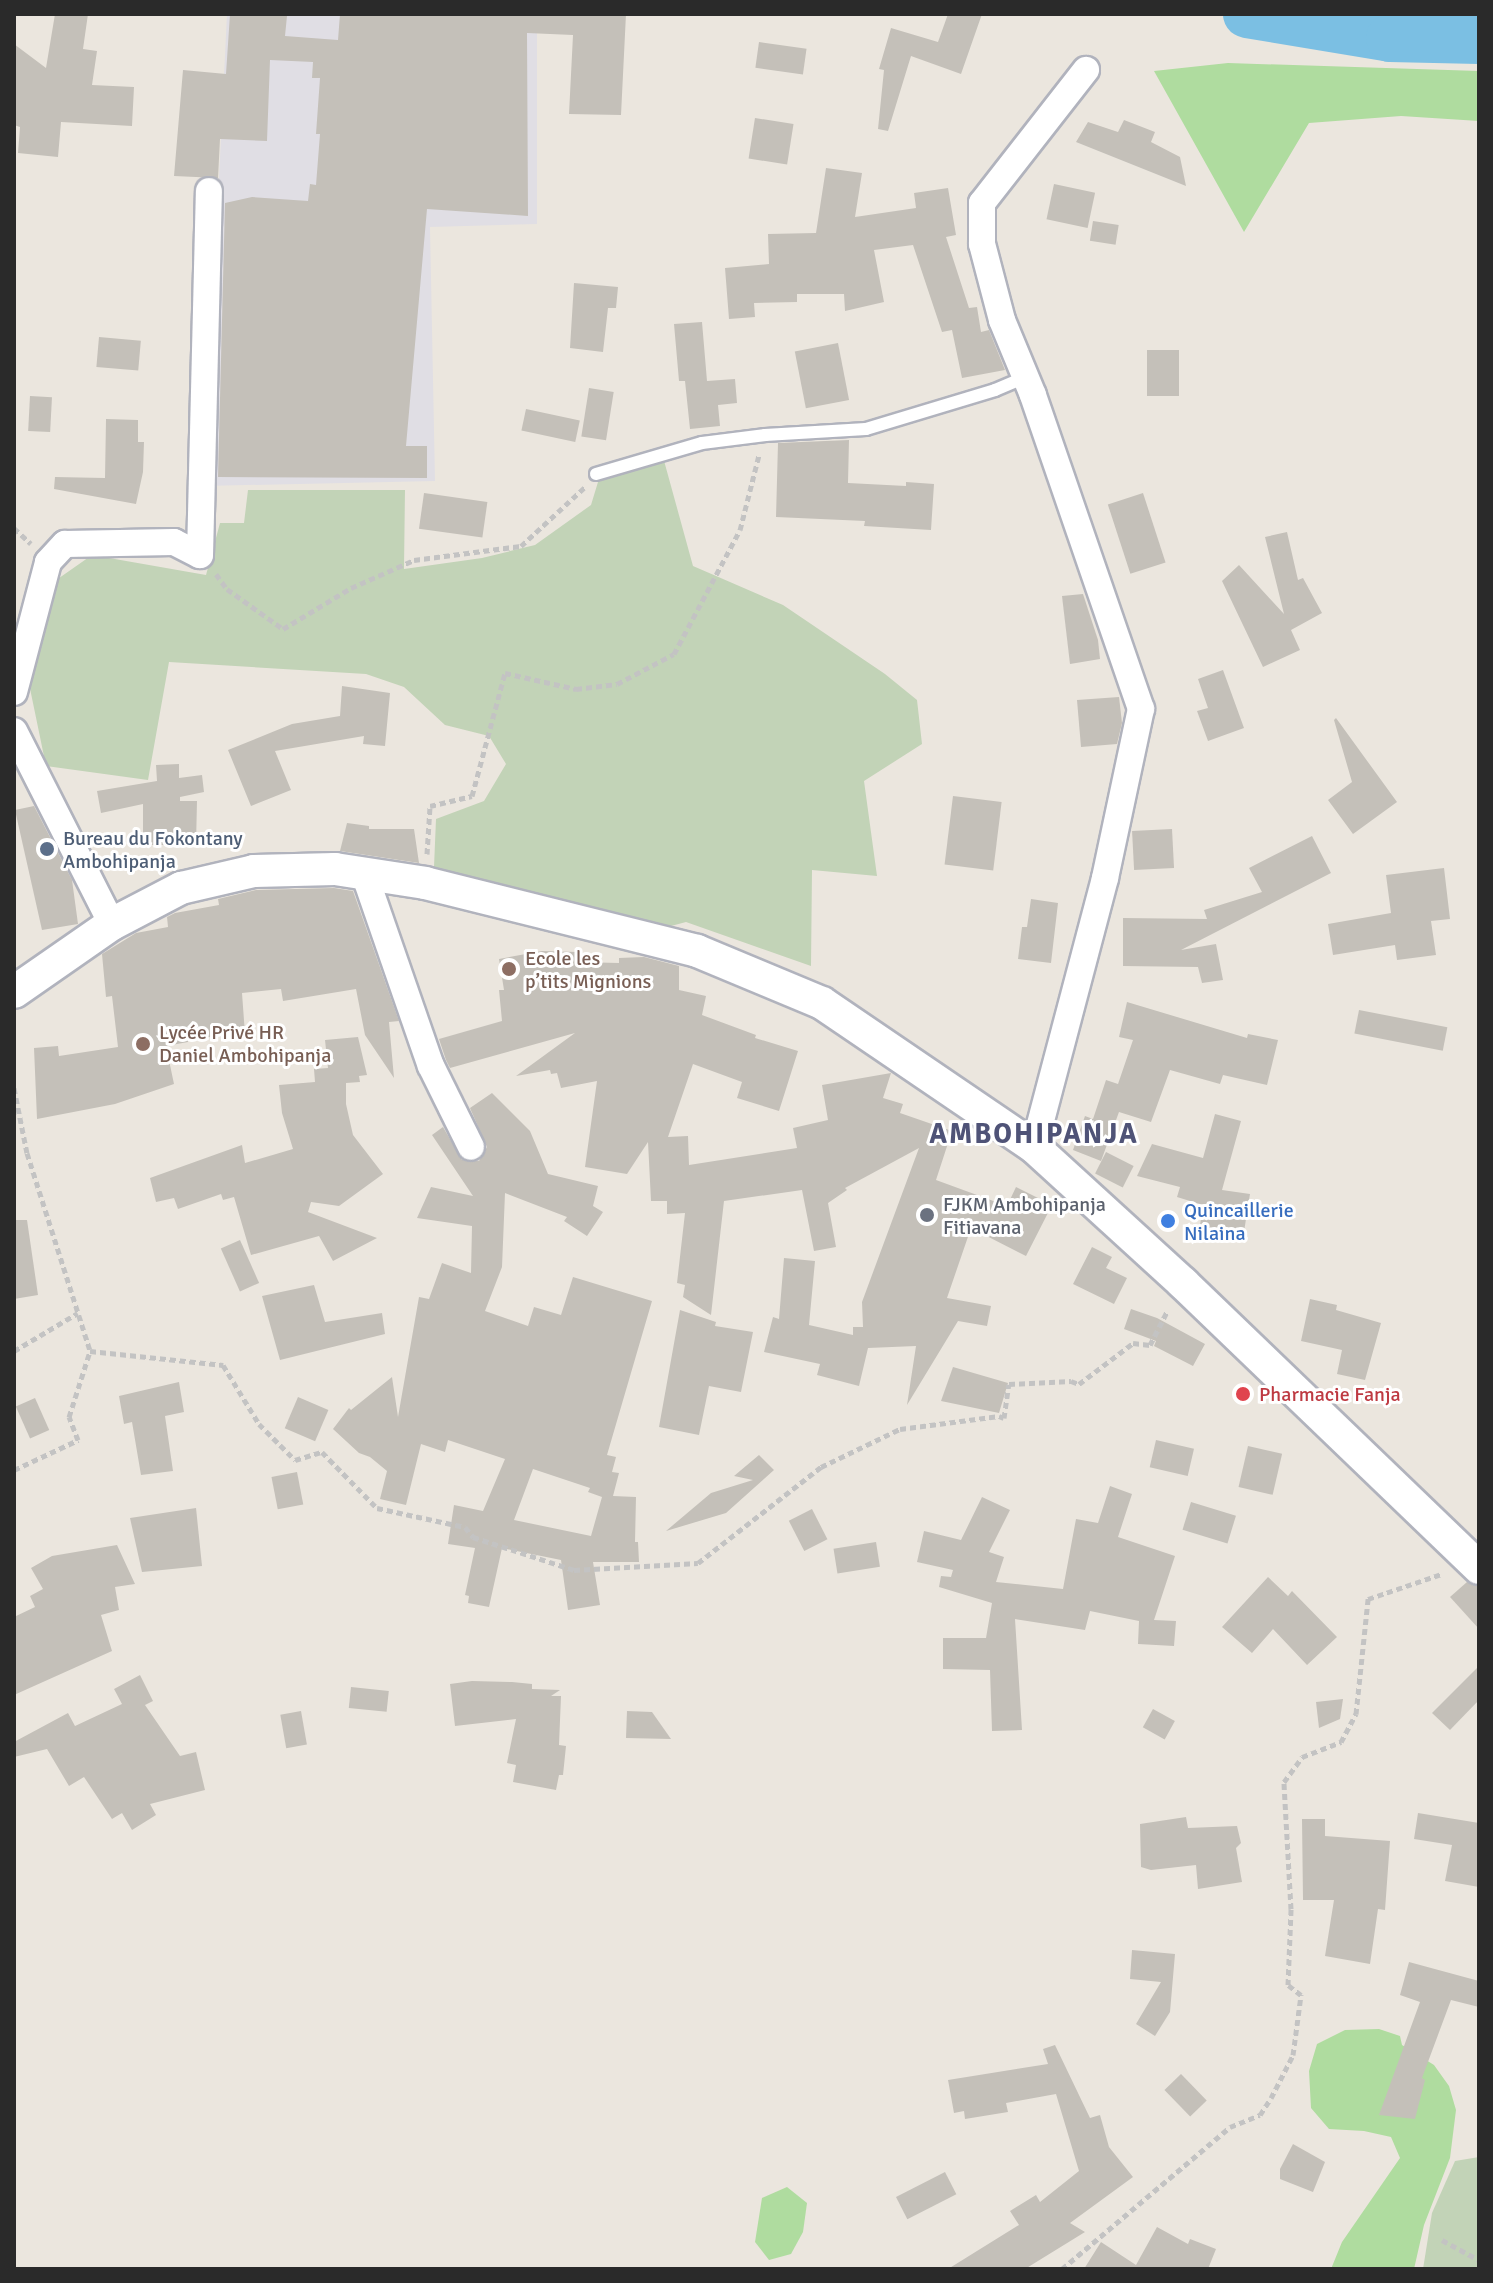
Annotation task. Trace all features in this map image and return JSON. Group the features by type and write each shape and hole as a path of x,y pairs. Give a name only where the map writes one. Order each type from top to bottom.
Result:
{"street":[{"path":"1034,1147 1105,878 1141,709 1026,377 1002,320 982,244 982,203 1086,70"},
{"path":"14,692 48,562 65,544 174,542 200,555 209,191"},
{"path":"14,731 112,924"},
{"path":"14,992 112,924 181,888 254,871 335,869 425,883 697,951 822,1003 1034,1147 1183,1283 1476,1566"},
{"path":"364,873 431,1066 471,1147"}],"lane":[{"path":"596,474 702,443 765,435 866,429 995,390 1026,377"}],"path":[{"path":"425,883 430,806 472,796 505,673 576,689 617,684 674,654 740,530 765,435"},
{"path":"200,555 227,589 283,629 351,588 414,560 521,546 596,474"},
{"path":"14,1088 27,1153 90,1351 69,1417 78,1440 14,1470"},
{"path":"90,1351 223,1365 259,1424 295,1460 322,1452 377,1508 465,1527 473,1537 574,1570 698,1563 821,1467 900,1429 1004,1418 1009,1384 1071,1381 1079,1384 1133,1343 1150,1345 1183,1283"},
{"path":"14,1351 78,1313"},
{"path":"1062,2269 1230,2127 1260,2115 1271,2098 1293,2055 1301,1995 1288,1985 1291,1909 1284,1782 1302,1757 1341,1742 1356,1714 1368,1599 1476,1566"},
{"path":"1442,2240 1479,2260"}],"shaded area":[{"path":"227,14 537,14 537,224 430,227 435,481 204,486"}],"green space":[{"path":"1228,63 1479,71 1479,121 1401,116 1309,123 1244,232 1154,71"},
{"path":"663,457 693,566 783,605 885,674 917,700 922,744 864,781 877,876 812,870 811,966 686,922 671,926 434,867 436,819 484,801 506,764 489,736 445,725 404,687 366,674 169,662 148,780 46,766 27,674 52,583 92,555 206,575 220,523 244,523 248,490 405,490 404,569 482,558 535,545 591,505 598,482"},
{"path":"1379,2029 1400,2036 1402,2045 1434,2065 1449,2086 1456,2110 1450,2158 1424,2225 1414,2269 1331,2269 1342,2242 1400,2158 1391,2137 1364,2131 1329,2129 1311,2108 1309,2071 1317,2044 1345,2030"},
{"path":"1479,2157 1479,2269 1423,2269 1432,2213 1455,2161"},
{"path":"787,2187 807,2203 803,2232 791,2254 769,2260 755,2242 762,2198"}],"building":[{"path":"55,14 88,14 83,49 97,51 92,85 134,87 132,126 61,122 58,157 18,153 20,127 14,125 14,44 46,68"},
{"path":"230,14 287,16 285,36 338,40 340,14 626,14 621,115 569,114 573,35 527,33 528,216 427,209 406,446 427,446 427,478 218,477 225,203 252,197 308,201 310,184 316,185 320,134 316,134 320,78 312,78 313,62 270,60 267,141 220,139 218,178 174,176 183,70 226,74"},
{"path":"948,14 982,14 961,74 911,56 888,131 878,129 884,70 879,69 891,28 938,42"},
{"path":"759,42 807,49 803,74 755,68"},
{"path":"755,118 794,124 787,165 749,158"},
{"path":"1124,120 1155,132 1151,142 1180,157 1186,186 1076,142 1088,122 1118,132"},
{"path":"826,168 862,173 855,217 916,208 914,193 948,188 956,235 946,237 969,308 977,307 981,332 989,330 1005,370 962,378 952,330 942,332 913,245 874,250 884,302 845,311 844,294 797,294 797,302 754,303 755,317 729,319 725,268 769,264 768,234 816,233"},
{"path":"1054,184 1095,193 1088,228 1047,219"},
{"path":"1093,221 1119,225 1116,245 1090,241"},
{"path":"574,283 618,287 616,308 608,308 603,352 570,348"},
{"path":"702,322 707,381 735,379 737,403 718,405 720,426 690,429 685,381 679,381 674,324"},
{"path":"99,337 141,341 138,371 96,367"},
{"path":"838,343 849,400 806,408 795,351"},
{"path":"1147,350 1179,350 1179,396 1147,396"},
{"path":"589,388 614,392 606,440 581,436"},
{"path":"30,396 52,397 50,432 28,431"},
{"path":"526,409 580,420 575,442 521,431"},
{"path":"106,419 138,420 138,442 144,442 143,472 136,504 54,489 55,477 105,478"},
{"path":"849,440 848,483 934,484 931,530 864,526 865,521 776,517 778,443"},
{"path":"424,493 487,502 482,538 419,529"},
{"path":"1143,493 1166,562 1130,574 1108,504"},
{"path":"1287,532 1298,580 1303,578 1322,613 1291,630 1300,650 1263,667 1222,581 1239,565 1284,614 1265,537"},
{"path":"1083,594 1098,640 1100,659 1070,664 1062,596"},
{"path":"1223,670 1244,728 1208,741 1197,711 1208,708 1198,679"},
{"path":"342,686 390,693 385,746 363,744 364,736 275,751 291,790 251,806 228,750 292,724 340,716"},
{"path":"1119,697 1122,723 1117,744 1081,747 1077,700"},
{"path":"1336,718 1397,802 1353,834 1328,800 1352,782 1334,720"},
{"path":"179,764 179,778 202,775 204,792 180,797 180,801 197,801 196,845 143,845 143,804 101,813 97,791 157,781 156,765"},
{"path":"953,796 1002,802 993,870 945,864"},
{"path":"34,806 72,880 78,924 42,930 15,810"},
{"path":"347,823 369,826 369,829 414,829 419,863 340,851"},
{"path":"1172,829 1174,868 1134,870 1132,831"},
{"path":"1312,836 1331,873 1181,950 1216,944 1223,980 1202,983 1198,967 1123,966 1123,918 1207,919 1204,910 1262,892 1249,868"},
{"path":"1444,868 1450,919 1431,921 1436,955 1397,960 1395,945 1333,955 1328,924 1391,913 1386,875"},
{"path":"334,888 353,891 399,1021 389,1022 394,1078 365,1035 356,989 283,1001 281,989 242,993 245,1034 188,1039 188,1042 166,1046 174,1084 115,1104 37,1119 34,1048 58,1046 59,1056 118,1047 112,996 106,997 102,954 136,933 168,927 167,917 175,913 219,905 218,899 256,890"},
{"path":"1031,899 1058,903 1051,963 1018,959 1022,927 1027,927"},
{"path":"542,951 577,952 577,962 619,963 619,958 644,957 679,966 679,990 706,996 702,1015 756,1035 755,1038 798,1051 779,1111 737,1098 742,1082 693,1064 668,1137 688,1136 689,1165 797,1148 793,1128 828,1120 822,1085 891,1073 883,1098 903,1104 900,1113 952,1131 936,1180 1007,1206 1016,1187 1052,1205 1026,1256 971,1228 947,1298 991,1306 987,1326 958,1321 907,1405 916,1346 868,1348 859,1386 817,1375 820,1364 764,1352 773,1317 779,1319 784,1258 815,1261 809,1325 853,1335 853,1327 863,1327 862,1302 919,1148 845,1188 847,1190 828,1203 836,1247 814,1251 802,1190 724,1201 711,1315 683,1297 685,1285 677,1283 685,1213 667,1214 667,1201 651,1201 648,1142 627,1174 585,1167 597,1081 561,1088 557,1073 551,1074 550,1070 516,1076 575,1033 450,1068 446,1060 439,1039 502,1021 499,990 504,990 499,959"},
{"path":"1127,1002 1247,1038 1248,1034 1278,1040 1267,1085 1223,1075 1220,1084 1170,1070 1151,1122 1119,1112 1101,1161 1073,1150 1085,1116 1093,1119 1106,1080 1118,1084 1133,1040 1119,1037"},
{"path":"1359,1010 1447,1027 1443,1051 1354,1034"},
{"path":"358,1037 367,1075 359,1076 360,1082 346,1083 346,1104 353,1135 383,1174 339,1206 311,1202 308,1212 377,1238 333,1261 319,1236 251,1255 234,1197 223,1200 221,1194 178,1209 174,1198 156,1202 150,1178 242,1145 245,1163 293,1149 282,1113 279,1085 315,1082 314,1069 328,1068 325,1040"},
{"path":"492,1093 530,1131 548,1174 598,1186 593,1206 603,1212 587,1236 564,1221 567,1217 505,1193 502,1267 485,1311 528,1326 534,1307 561,1315 573,1277 652,1301 607,1455 616,1457 612,1472 619,1473 613,1496 636,1497 635,1542 638,1542 639,1562 593,1562 600,1605 568,1610 561,1560 502,1548 489,1607 468,1603 469,1596 465,1595 475,1548 448,1544 454,1505 483,1511 505,1459 448,1440 445,1452 421,1444 406,1505 380,1499 387,1471 370,1457 359,1453 333,1429 349,1408 351,1410 392,1377 398,1417 419,1297 429,1299 442,1263 471,1273 472,1226 417,1218 431,1187 473,1196 432,1135 443,1127 462,1160 479,1161 487,1147 470,1108","holes":["533,1469 590,1488 588,1492 602,1497 591,1536 514,1520"]},
{"path":"1215,1114 1241,1121 1222,1190 1250,1194 1243,1238 1199,1232 1203,1205 1177,1197 1180,1187 1137,1176 1152,1144 1203,1158"},
{"path":"1106,1152 1134,1166 1123,1187 1095,1173"},
{"path":"14,1220 27,1220 38,1295 14,1299"},
{"path":"240,1240 259,1283 240,1291 221,1249"},
{"path":"1092,1247 1112,1257 1106,1268 1127,1278 1114,1304 1073,1284"},
{"path":"314,1285 325,1322 382,1313 385,1334 280,1360 262,1296"},
{"path":"1310,1299 1337,1305 1336,1310 1381,1323 1365,1380 1337,1374 1342,1350 1301,1341"},
{"path":"1131,1309 1157,1318 1205,1344 1193,1366 1154,1346 1156,1341 1124,1329"},
{"path":"680,1310 716,1322 715,1326 753,1332 741,1392 709,1386 699,1435 659,1427"},
{"path":"953,1367 1008,1383 999,1413 941,1401"},
{"path":"179,1382 184,1412 165,1416 173,1471 141,1475 132,1422 124,1424 119,1396"},
{"path":"298,1397 328,1410 315,1441 285,1428"},
{"path":"35,1398 49,1430 30,1439 16,1407"},
{"path":"1156,1440 1194,1449 1188,1476 1150,1467"},
{"path":"1248,1446 1282,1454 1273,1495 1239,1487"},
{"path":"759,1455 774,1470 726,1513 666,1531 711,1493 753,1480 734,1476"},
{"path":"297,1472 303,1504 278,1509 271,1477"},
{"path":"1110,1486 1132,1494 1118,1537 1175,1556 1154,1620 1176,1621 1174,1646 1138,1644 1139,1621 1090,1611 1085,1630 1015,1619 1022,1730 992,1731 990,1670 943,1669 943,1638 986,1638 992,1603 939,1587 941,1576 951,1577 953,1570 917,1562 924,1531 961,1540 982,1497 1010,1510 989,1552 1004,1557 996,1582 1063,1589 1076,1519 1098,1523"},
{"path":"1191,1502 1236,1516 1227,1543 1183,1530"},
{"path":"196,1508 202,1566 142,1572 130,1518"},
{"path":"812,1509 827,1539 804,1551 789,1521"},
{"path":"876,1542 880,1567 837,1573 834,1549"},
{"path":"117,1545 135,1584 115,1587 119,1610 101,1615 112,1651 14,1695 14,1617 35,1607 30,1596 43,1589 31,1568 52,1556"},
{"path":"1268,1577 1288,1596 1292,1591 1337,1637 1307,1665 1273,1629 1252,1653 1222,1627"},
{"path":"1467,1582 1479,1586 1479,1629 1450,1597"},
{"path":"1479,1666 1479,1700 1450,1730 1432,1713"},
{"path":"140,1675 153,1701 145,1705 180,1756 196,1752 205,1790 150,1804 156,1815 132,1830 122,1813 112,1819 84,1777 69,1786 47,1749 14,1757 14,1742 68,1713 75,1726 122,1704 114,1689"},
{"path":"472,1681 532,1684 532,1689 560,1690 551,1696 561,1696 559,1745 566,1746 563,1775 559,1775 556,1790 513,1782 516,1765 507,1763 516,1719 455,1726 450,1684"},
{"path":"351,1687 389,1691 387,1712 349,1708"},
{"path":"1343,1699 1340,1719 1319,1728 1316,1702"},
{"path":"1153,1709 1175,1721 1165,1739 1143,1727"},
{"path":"301,1711 307,1744 286,1748 280,1715"},
{"path":"627,1711 652,1712 671,1739 626,1738"},
{"path":"1418,1813 1479,1823 1479,1887 1445,1881 1452,1845 1414,1839"},
{"path":"1186,1817 1188,1828 1237,1826 1241,1843 1236,1848 1242,1882 1198,1889 1196,1865 1151,1870 1141,1867 1140,1824"},
{"path":"1302,1819 1325,1819 1325,1836 1390,1841 1385,1910 1378,1909 1370,1964 1325,1956 1334,1900 1303,1900"},
{"path":"1132,1950 1175,1954 1170,2012 1155,2036 1136,2024 1161,1982 1130,1979"},
{"path":"1409,1962 1479,1981 1479,2007 1451,2000 1422,2078 1425,2080 1415,2119 1379,2115 1420,2002 1400,1995"},
{"path":"1055,2045 1090,2118 1100,2115 1109,2147 1133,2177 1070,2223 1085,2232 1025,2269 948,2269 1019,2225 1010,2211 1036,2195 1040,2202 1079,2171 1056,2094 1006,2103 1008,2112 965,2119 964,2111 954,2113 948,2080 1048,2064 1043,2049"},
{"path":"1181,2074 1207,2101 1190,2117 1164,2090"},
{"path":"1293,2144 1325,2162 1313,2192 1280,2179 1280,2169"},
{"path":"945,2172 956,2194 907,2219 896,2197"},
{"path":"1157,2227 1188,2244 1190,2239 1216,2249 1208,2269 1084,2269 1101,2242 1136,2265"}],"waterway":[{"path":"1247,14 1390,38 1479,40"}],"place":[{"name":"Bureau du Fokontany Ambohipanja","path":"47,849"},
{"name":"Ecole les p’tits Mignions","path":"509,969"},
{"name":"Lycée Privé HR Daniel Ambohipanja","path":"143,1044"},
{"name":"FJKM Ambohipanja Fitiavana","path":"927,1215"},
{"name":"Quincaillerie Nilaina","path":"1168,1221"},
{"name":"Pharmacie Fanja","path":"1243,1394"}],"district":[{"name":"AMBOHIPANJA","path":"1034,1134"}]}
